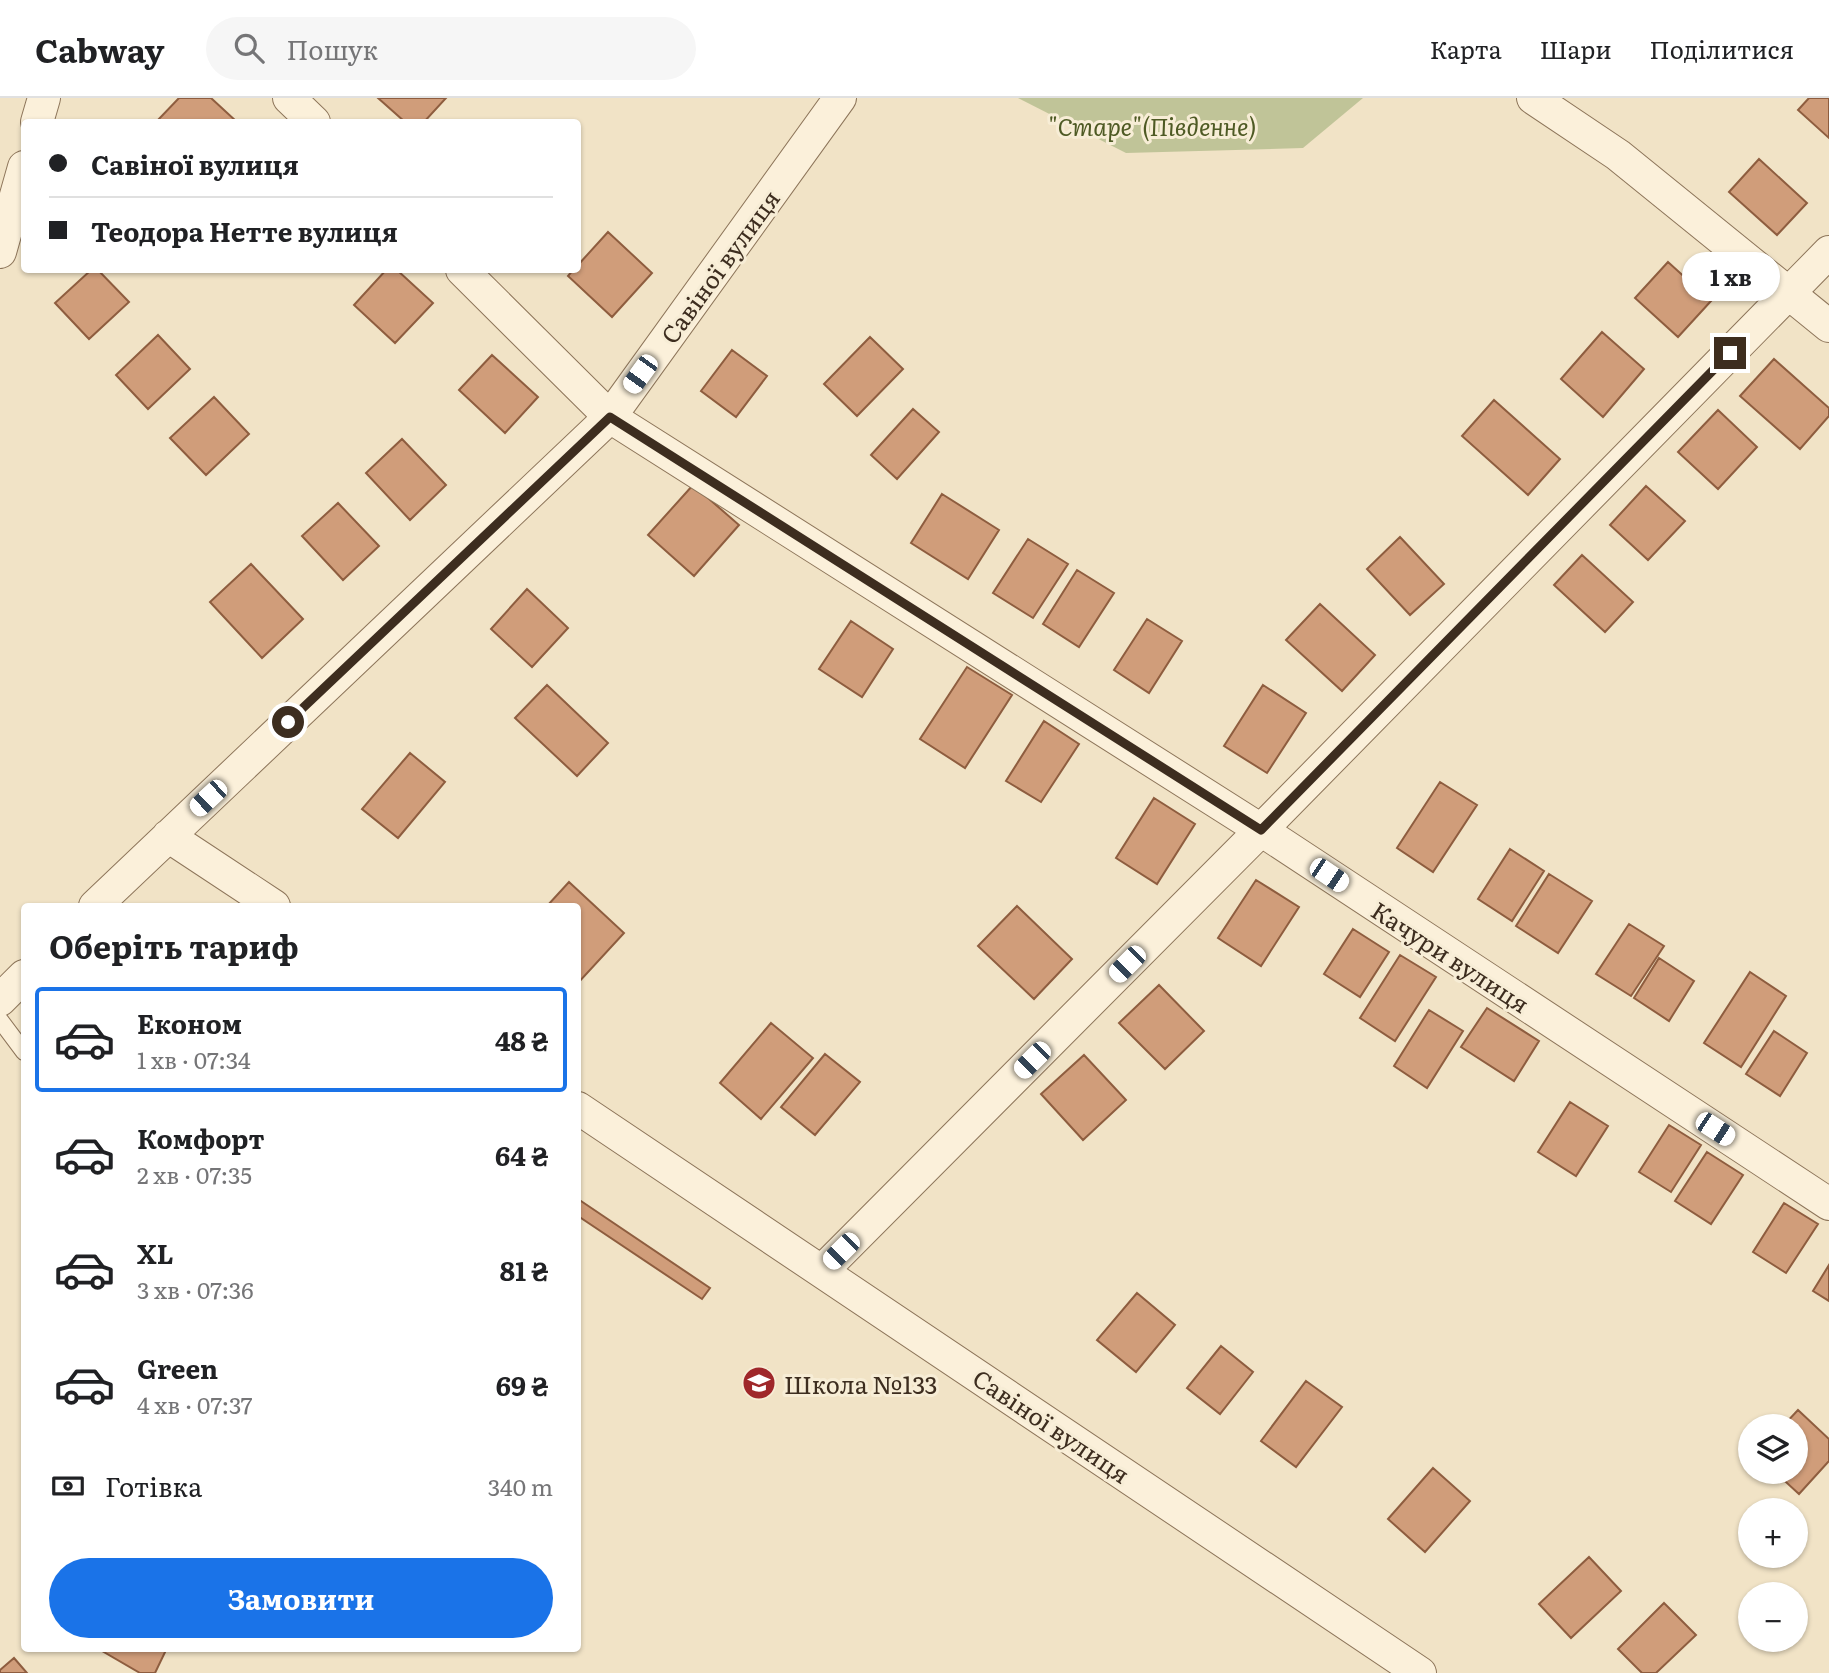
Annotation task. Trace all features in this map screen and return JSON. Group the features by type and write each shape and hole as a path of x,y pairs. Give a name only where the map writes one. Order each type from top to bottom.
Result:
{"street":[{"path":"38,119 44,98"},
{"path":"289,98 311,119"},
{"name":"Савіної вулиця","path":"99,903 610,417 840,98"},
{"path":"1532,98 1618,155 1829,326"},
{"path":"0,252 21,178"},
{"path":"822,1271 1261,830 1829,252"},
{"name":"Качури вулиця","path":"465,273 610,417 1261,830 1829,1204"},
{"path":"168,836 269,903"},
{"path":"0,1000 21,979"},
{"name":"Савіної вулиця","path":"581,1110 1420,1673"}],"lane":[{"path":"0,1020 21,1048"}],"green space":[{"name":"\"Старе\"(Південне)","path":"1018,98 1363,98 1303,148 1126,153"}],"building":[{"path":"179,98 211,98 234,119 159,119"},
{"path":"378,98 446,98 427,119 402,119"},
{"path":"1809,98 1829,98 1829,138 1798,110"},
{"path":"1759,159 1807,203 1777,235 1729,192"},
{"path":"608,232 652,273 612,317 568,276 570,273 581,273 581,262"},
{"path":"1668,262 1711,301 1678,337 1635,298"},
{"path":"88,273 101,273 129,302 89,339 55,303"},
{"path":"383,273 400,273 433,303 395,343 354,305"},
{"path":"1602,332 1644,369 1603,417 1561,379"},
{"path":"158,335 190,369 148,409 116,375"},
{"path":"870,337 903,369 857,416 824,384"},
{"path":"732,350 767,376 736,417 701,391"},
{"path":"492,355 538,397 505,433 459,390"},
{"path":"1774,359 1829,408 1829,416 1800,449 1740,396"},
{"path":"214,397 249,434 206,475 170,438"},
{"path":"1494,400 1560,459 1528,495 1462,436"},
{"path":"913,409 939,432 897,479 871,455"},
{"path":"1718,410 1757,447 1718,489 1678,452"},
{"path":"402,439 446,485 410,520 366,473"},
{"path":"693,485 739,525 694,576 648,535"},
{"path":"1646,486 1685,521 1648,560 1610,525"},
{"path":"942,494 999,530 968,579 911,543"},
{"path":"338,503 379,546 343,580 302,536"},
{"path":"1400,537 1444,584 1410,615 1367,569"},
{"path":"1028,539 1068,564 1033,618 993,593"},
{"path":"1582,555 1633,602 1605,632 1554,585"},
{"path":"251,564 303,619 262,658 210,602"},
{"path":"1077,570 1114,593 1079,647 1043,624"},
{"path":"527,589 568,628 532,667 491,629"},
{"path":"1320,604 1375,655 1342,691 1286,640"},
{"path":"1147,619 1182,641 1149,693 1114,670"},
{"path":"851,621 893,649 862,697 819,669"},
{"path":"967,667 1012,695 965,768 920,739"},
{"path":"547,685 608,743 577,776 515,718"},
{"path":"1263,685 1306,713 1267,773 1224,746"},
{"path":"1044,721 1079,744 1041,802 1006,781"},
{"path":"410,753 445,782 398,838 362,809"},
{"path":"1440,782 1477,805 1433,872 1397,848"},
{"path":"1154,798 1195,824 1157,884 1116,858"},
{"path":"1510,849 1544,871 1512,921 1478,899"},
{"path":"1549,874 1592,901 1558,953 1516,926"},
{"path":"1256,880 1299,907 1261,966 1218,938"},
{"path":"569,882 624,933 581,980 581,903 550,903"},
{"path":"1017,906 1072,959 1034,999 978,946"},
{"path":"1629,924 1664,946 1631,996 1596,974"},
{"path":"1353,929 1389,952 1360,997 1324,974"},
{"path":"1400,955 1436,977 1395,1041 1360,1018"},
{"path":"1659,958 1694,981 1669,1021 1634,998"},
{"path":"1750,972 1786,996 1741,1067 1704,1043"},
{"path":"1159,985 1204,1031 1165,1069 1119,1023"},
{"path":"1487,1008 1539,1041 1514,1081 1461,1047"},
{"path":"1429,1010 1463,1031 1427,1088 1394,1066"},
{"path":"771,1023 813,1058 761,1119 720,1083"},
{"path":"1774,1031 1807,1053 1780,1096 1746,1074"},
{"path":"825,1054 860,1082 815,1135 781,1107"},
{"path":"1084,1055 1126,1100 1083,1140 1041,1094"},
{"path":"1570,1102 1608,1126 1576,1176 1538,1152"},
{"path":"1669,1125 1701,1145 1671,1192 1639,1172"},
{"path":"1707,1152 1743,1175 1711,1224 1675,1201"},
{"path":"581,1201 710,1288 702,1299 581,1218"},
{"path":"1784,1203 1818,1224 1786,1273 1753,1252"},
{"path":"1829,1265 1829,1301 1813,1291"},
{"path":"1137,1293 1175,1325 1136,1372 1097,1340"},
{"path":"1221,1346 1253,1372 1220,1414 1187,1388"},
{"path":"1306,1381 1342,1407 1296,1467 1261,1441"},
{"path":"1808,1419 1829,1439 1829,1461 1799,1494 1788,1484 1808,1484"},
{"path":"1433,1468 1470,1501 1425,1552 1388,1519"},
{"path":"1589,1557 1621,1591 1571,1638 1539,1604"},
{"path":"1664,1603 1696,1635 1656,1673 1642,1673 1618,1649"},
{"path":"104,1652 165,1652 155,1673 140,1673"},
{"path":"14,1658 27,1673 0,1673 0,1670"}],"place":[{"name":"Школа №133","path":"759,1383"}],"route":[{"path":"288,722 610,417 1261,830 1730,353"}]}
